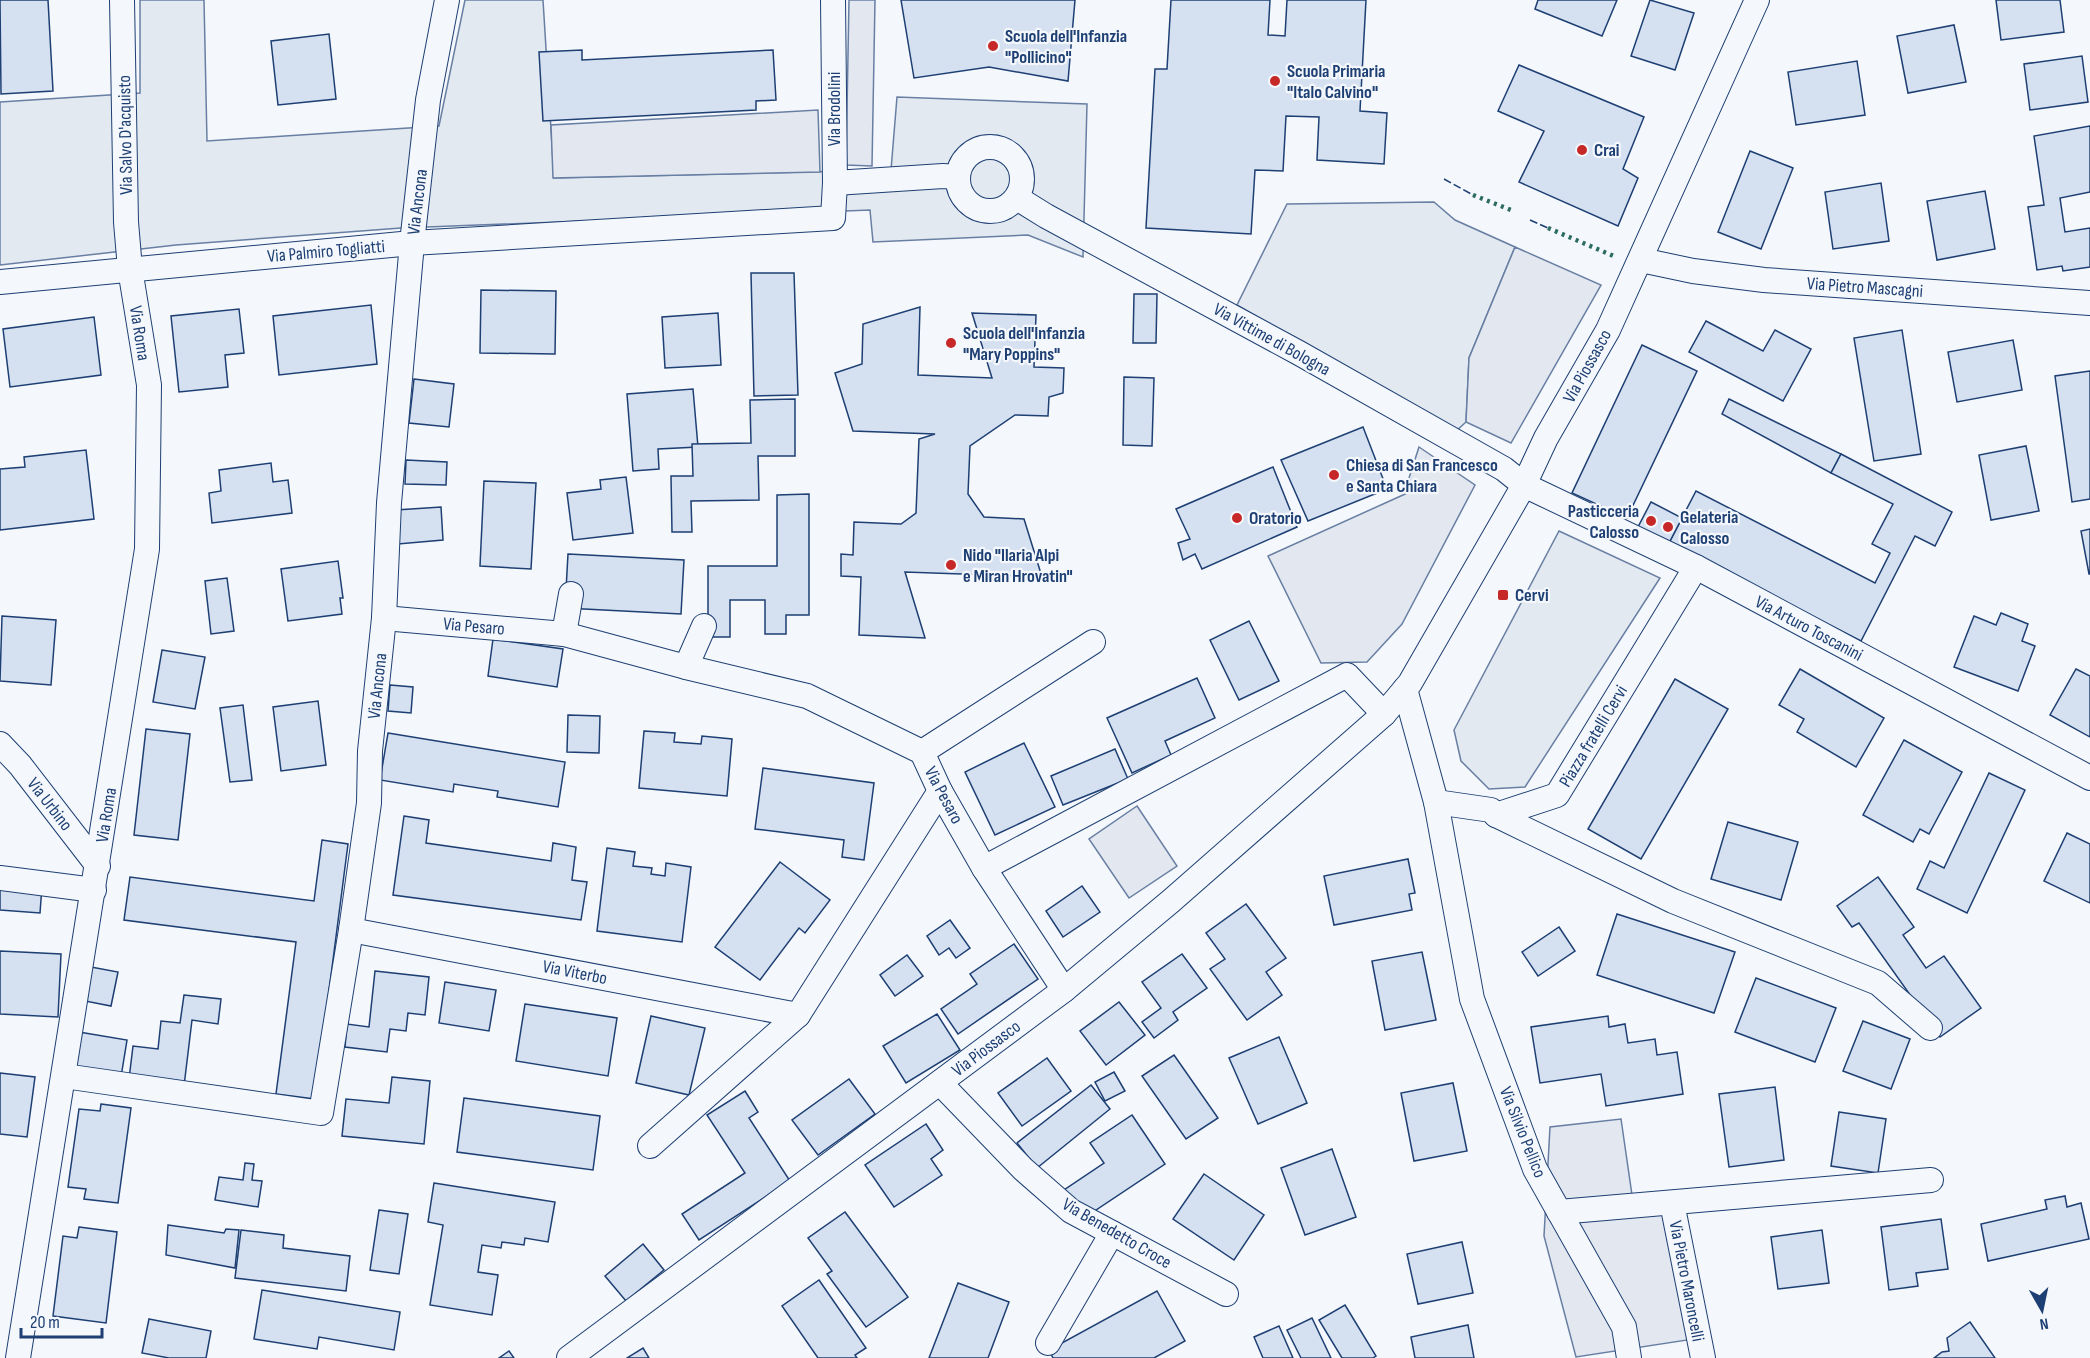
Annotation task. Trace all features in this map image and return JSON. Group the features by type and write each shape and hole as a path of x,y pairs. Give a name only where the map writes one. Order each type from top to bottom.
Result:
{"street":[{"name":"Via Salvo D'acquisto","path":"122,0 126,222 130,269"},
{"name":"Via Ancona","path":"63,1076 321,1113 369,803 370,751 384,618 389,504 412,243 428,100 447,0"},
{"name":"Via Brodolini","path":"833,0 835,183 833,218"},
{"name":"Via Piossasco","path":"569,1358 1064,990 1171,901 1384,714 1405,689 1524,485 1546,438 1608,330 1757,0"},
{"path":"991,146 1008,152 1018,162 1023,181 1017,198 1006,207 986,211 966,201 957,177 964,159 975,150 991,146"},
{"path":"835,183 957,177"},
{"name":"Via Vittime di Bologna","path":"1017,198 1046,216 1299,352 1504,469 1524,485"},
{"name":"Via Palmiro Togliatti","path":"0,282 412,243 833,218"},
{"name":"Via Pietro Mascagni","path":"1641,260 1692,271 1764,280 2090,303"},
{"name":"Via Roma","path":"18,1358 147,549 149,385 130,269"},
{"name":"Via Arturo Toscanini","path":"1524,485 1696,567 2090,778"},
{"name":"Piazza fratelli Cervi","path":"1496,815 1557,795 1696,567"},
{"path":"564,634 571,594"},
{"name":"Via Pesaro","path":"384,618 564,634 686,667 807,696 922,752 940,790 984,868 1064,990"},
{"path":"686,667 704,626"},
{"path":"922,752 1093,642"},
{"path":"984,868 1347,675 1384,714"},
{"name":"Via Silvio Pellico","path":"1405,689 1436,802 1472,999 1535,1169 1559,1212"},
{"name":"Via Urbino","path":"0,744 20,765 98,866"},
{"path":"650,1146 798,1015 940,790"},
{"path":"1436,802 1491,810 1496,815 1673,901 1878,983 1930,1028"},
{"path":"0,878 94,890"},
{"name":"Via Viterbo","path":"351,930 798,1015"},
{"name":"Via Benedetto Croce","path":"940,1083 1023,1169 1071,1211 1226,1294"},
{"path":"1629,1358 1624,1327 1559,1212 1931,1180"},
{"name":"Via Pietro Maroncelli","path":"1672,1203 1703,1358"},
{"path":"1048,1343 1112,1233"}],"shaded area":[{"path":"140,0 204,0 207,141 439,126 465,0 543,0 554,178 891,170 897,97 1087,104 1083,257 1028,235 873,242 870,210 401,228 176,245 0,265 0,102 140,93"},
{"path":"849,0 875,0 872,166 846,165"},
{"path":"818,110 820,172 553,178 551,125"},
{"path":"1434,202 1455,220 1515,247 1469,358 1466,422 1455,432 1237,305 1287,204"},
{"path":"1515,247 1601,285 1511,443 1466,422 1469,358"},
{"path":"1419,447 1475,485 1402,624 1367,662 1321,663 1268,556 1414,490 1409,478"},
{"path":"1559,531 1660,578 1525,787 1489,789 1461,761 1454,730"},
{"path":"1137,806 1177,866 1129,898 1089,839"},
{"path":"1621,1119 1632,1195 1668,1207 1694,1339 1576,1357 1544,1236 1550,1127"}],"building":[{"path":"0,0 48,0 53,91 1,94"},
{"name":"Scuola dell'Infanzia \"Pollicino\"","path":"901,0 1075,0 1068,81 989,67 914,78"},
{"path":"1171,0 1270,0 1268,35 1285,36 1287,0 1366,0 1360,111 1387,113 1384,164 1317,160 1319,117 1286,116 1283,171 1255,170 1251,234 1146,228 1155,69 1167,69"},
{"path":"1538,0 1617,0 1602,36 1535,9"},
{"path":"1650,0 1694,13 1675,70 1631,56"},
{"path":"1996,0 2060,0 2064,32 2001,40"},
{"path":"1954,25 1966,82 1908,93 1897,36"},
{"path":"329,34 336,99 278,105 271,41"},
{"path":"582,50 582,60 773,50 776,100 756,101 756,110 543,121 539,52"},
{"path":"2082,56 2088,102 2030,110 2024,64"},
{"path":"1857,61 1865,115 1796,125 1788,72"},
{"name":"Crai","path":"1519,65 1644,117 1623,169 1638,178 1618,226 1519,182 1544,131 1498,111"},
{"path":"2090,126 2090,192 2060,198 2065,232 2090,228 2090,267 2063,271 2062,266 2037,270 2028,207 2044,205 2034,136"},
{"path":"1750,151 1793,168 1761,249 1718,232"},
{"path":"1881,183 1889,241 1833,249 1825,192"},
{"path":"1985,191 1995,249 1937,260 1927,201"},
{"path":"751,273 794,273 798,395 754,396"},
{"path":"481,290 556,291 555,354 480,353"},
{"path":"1134,294 1157,294 1156,343 1133,343"},
{"path":"371,305 377,364 279,375 273,316"},
{"path":"920,307 918,375 992,378 972,313 1036,315 1034,367 1064,368 1063,393 1049,397 1048,416 1015,415 970,446 968,494 984,517 1024,519 1042,577 905,572 925,638 859,635 861,577 841,576 841,554 853,555 854,522 901,524 916,513 919,439 935,434 853,431 835,373 862,364 863,324"},
{"path":"239,309 244,353 225,355 228,387 179,392 171,316"},
{"path":"718,313 721,365 665,368 662,317"},
{"path":"94,317 101,375 10,387 3,329"},
{"path":"1706,321 1763,351 1775,330 1811,349 1783,401 1689,352"},
{"path":"1902,330 1921,454 1874,461 1854,338"},
{"path":"2013,340 2022,390 1957,402 1948,352"},
{"path":"1642,345 1697,371 1627,518 1572,493"},
{"path":"2090,371 2090,499 2072,502 2055,376"},
{"path":"1124,377 1154,378 1152,446 1123,445"},
{"path":"414,379 454,384 449,427 409,423"},
{"path":"693,389 698,447 658,449 659,469 633,471 627,394"},
{"path":"795,399 795,456 758,456 759,500 691,501 692,532 672,532 671,476 693,476 692,444 751,443 750,400"},
{"path":"1729,399 1841,454 1831,473 1722,414"},
{"name":"Chiesa di San Francesco e Santa Chiara","path":"1363,427 1387,489 1308,521 1281,460"},
{"path":"2026,446 2039,511 1991,520 1979,455"},
{"path":"86,450 94,519 0,530 0,469 25,467 24,457"},
{"path":"1841,454 1952,512 1935,546 1915,536 1861,641 1669,543 1696,491 1875,583 1890,553 1872,544 1893,504 1831,473"},
{"path":"406,460 447,462 446,485 405,484"},
{"path":"271,463 273,482 288,480 292,513 212,523 209,493 221,491 219,470"},
{"name":"Oratorio","path":"1273,467 1297,527 1202,569 1195,554 1183,560 1178,543 1190,539 1176,509"},
{"path":"626,477 633,533 573,540 567,493 601,489 600,480"},
{"path":"484,481 536,483 531,569 480,566"},
{"path":"809,494 809,615 786,615 786,634 765,634 765,600 730,600 730,637 708,637 708,566 777,566 777,495"},
{"path":"1651,502 1682,518 1669,543 1638,527"},
{"path":"441,507 443,540 398,544 396,510"},
{"path":"2090,529 2090,574 2089,574 2081,531"},
{"path":"568,554 684,560 681,614 565,608"},
{"path":"338,561 343,598 340,598 342,614 288,621 281,569"},
{"path":"227,578 234,631 211,634 205,581"},
{"path":"2001,613 2028,624 2022,641 2035,646 2018,691 1954,667 1974,616 1996,625"},
{"path":"2,616 56,620 51,685 0,681"},
{"path":"1249,621 1279,681 1239,700 1210,640"},
{"path":"493,639 563,649 557,687 488,676"},
{"path":"162,650 205,657 195,709 153,702"},
{"path":"1800,669 1884,718 1856,767 1797,732 1804,719 1779,705"},
{"path":"2076,669 2090,676 2090,737 2050,715"},
{"path":"1197,678 1215,718 1165,741 1171,755 1132,773 1107,718"},
{"path":"1675,679 1728,709 1641,859 1588,829"},
{"path":"390,685 413,687 411,713 388,711"},
{"path":"318,701 326,765 281,771 273,707"},
{"path":"243,705 252,780 230,782 220,708"},
{"path":"568,715 600,716 599,753 567,752"},
{"path":"146,729 190,734 178,840 134,835"},
{"path":"644,731 675,733 674,742 701,744 702,736 732,739 727,796 639,788"},
{"path":"388,733 565,762 558,807 497,797 498,791 454,784 453,792 380,780"},
{"path":"1904,740 1962,772 1929,834 1920,829 1913,842 1863,815"},
{"path":"1024,743 1055,807 995,835 965,772"},
{"path":"1115,749 1128,779 1063,805 1051,776"},
{"path":"763,768 874,783 864,860 842,857 844,840 755,829"},
{"path":"1989,773 2025,790 1967,913 1917,889 1930,861 1944,868"},
{"path":"404,816 429,820 426,843 551,861 553,843 576,847 572,880 587,882 581,920 393,895"},
{"path":"1728,822 1798,842 1781,900 1711,879"},
{"path":"2067,833 2090,844 2090,903 2044,881"},
{"path":"322,840 348,844 315,1099 276,1094 296,942 124,920 130,877 314,901"},
{"path":"607,848 635,852 633,866 652,868 651,874 665,876 666,863 691,867 682,942 597,931"},
{"path":"1408,859 1415,893 1409,894 1412,910 1334,925 1324,876"},
{"path":"780,862 830,900 805,933 799,928 760,980 715,947"},
{"path":"1878,877 1914,927 1903,935 1926,968 1944,956 1981,1008 1940,1037 1859,923 1852,927 1837,906"},
{"path":"0,883 42,886 40,913 0,910"},
{"path":"1082,886 1100,912 1063,937 1046,911"},
{"path":"1246,904 1286,958 1266,972 1282,995 1247,1020 1210,969 1225,959 1206,933"},
{"path":"1617,914 1735,952 1714,1013 1597,975"},
{"path":"950,920 970,948 956,958 949,948 939,955 927,936"},
{"path":"1559,927 1575,951 1538,976 1522,952"},
{"path":"1014,944 1038,979 958,1034 941,1009 977,984 970,974"},
{"path":"0,951 61,954 58,1017 0,1014"},
{"path":"1422,952 1436,1020 1385,1030 1372,961"},
{"path":"1182,954 1207,988 1173,1012 1178,1020 1154,1038 1142,1022 1161,1008 1142,982"},
{"path":"907,955 923,976 895,996 880,975"},
{"path":"91,967 118,972 111,1006 85,1001"},
{"path":"375,971 429,977 425,1015 408,1013 406,1031 390,1029 387,1052 345,1047 347,1024 369,1027"},
{"path":"1756,978 1836,1008 1815,1062 1735,1032"},
{"path":"445,982 496,990 489,1031 439,1023"},
{"path":"184,995 221,999 218,1024 192,1020 184,1086 129,1079 133,1046 158,1049 161,1021 180,1023"},
{"path":"1119,1002 1145,1035 1106,1065 1080,1031"},
{"path":"525,1004 617,1018 608,1076 516,1061"},
{"path":"937,1014 960,1050 906,1083 883,1046"},
{"path":"651,1016 705,1028 689,1095 636,1083"},
{"path":"1608,1016 1609,1027 1625,1024 1628,1043 1655,1039 1657,1055 1677,1052 1683,1094 1606,1106 1601,1074 1540,1083 1531,1027"},
{"path":"1863,1021 1910,1039 1891,1089 1843,1071"},
{"path":"79,1032 127,1040 121,1077 73,1070"},
{"path":"1279,1037 1307,1103 1258,1124 1229,1058"},
{"path":"1174,1055 1218,1118 1186,1139 1142,1076"},
{"path":"1047,1058 1071,1091 1022,1126 998,1093"},
{"path":"1114,1072 1125,1091 1105,1101 1095,1082"},
{"path":"0,1073 35,1077 27,1137 0,1134"},
{"path":"392,1077 430,1081 424,1144 342,1136 346,1099 389,1103"},
{"path":"849,1079 875,1114 818,1155 792,1120"},
{"path":"1453,1083 1467,1151 1414,1161 1401,1093"},
{"path":"1091,1085 1110,1109 1037,1168 1017,1143"},
{"path":"1775,1087 1784,1160 1729,1167 1719,1094"},
{"path":"745,1091 758,1112 749,1118 790,1181 699,1240 682,1214 745,1173 707,1115"},
{"path":"464,1098 600,1116 593,1170 457,1152"},
{"path":"101,1104 131,1108 118,1203 84,1199 86,1189 68,1187 79,1109 100,1111"},
{"path":"1839,1112 1886,1119 1878,1173 1831,1166"},
{"path":"1132,1115 1165,1164 1084,1218 1064,1190 1104,1163 1090,1143"},
{"path":"926,1124 943,1150 931,1159 942,1175 894,1207 865,1165"},
{"path":"1332,1149 1356,1217 1305,1235 1281,1168"},
{"path":"245,1163 254,1164 252,1180 262,1181 258,1207 215,1200 219,1177 243,1180"},
{"path":"1204,1174 1264,1215 1234,1260 1173,1219"},
{"path":"434,1183 555,1202 548,1242 525,1238 524,1245 502,1242 501,1248 482,1245 478,1272 498,1275 492,1315 430,1305 443,1225 428,1222"},
{"path":"2065,1196 2067,1207 2081,1203 2089,1239 1988,1261 1981,1224 2047,1209 2045,1200"},
{"path":"379,1210 408,1214 399,1274 370,1270"},
{"path":"845,1212 908,1297 866,1327 827,1274 832,1271 808,1238"},
{"path":"1941,1219 1948,1269 1916,1273 1918,1286 1889,1290 1881,1227"},
{"path":"168,1225 224,1233 226,1229 239,1230 235,1268 166,1255"},
{"path":"79,1227 117,1232 106,1323 53,1316 63,1236 77,1238"},
{"path":"241,1230 284,1235 283,1248 350,1256 346,1291 235,1278"},
{"path":"1822,1230 1829,1283 1778,1289 1771,1237"},
{"path":"1462,1242 1473,1293 1418,1304 1407,1254"},
{"path":"643,1244 664,1270 626,1301 605,1276"},
{"path":"819,1280 866,1348 855,1355 857,1358 818,1358 782,1306"},
{"path":"958,1283 1009,1302 988,1358 929,1358"},
{"path":"262,1290 400,1312 394,1350 319,1337 317,1349 254,1339"},
{"path":"1157,1291 1185,1341 1154,1358 1053,1358 1049,1350"},
{"path":"1345,1305 1376,1356 1373,1358 1342,1358 1319,1320"},
{"path":"1312,1318 1331,1358 1301,1358 1287,1330"},
{"path":"149,1319 211,1331 206,1358 169,1358 142,1353"},
{"path":"1970,1322 1995,1358 1934,1358 1942,1352 1949,1351 1947,1338"},
{"path":"1468,1325 1474,1358 1415,1358 1411,1337"},
{"path":"1279,1326 1293,1358 1263,1358 1254,1337"},
{"path":"643,1348 649,1358 627,1358"},
{"path":"509,1351 514,1358 499,1358"}],"hedge":[{"path":"1473,195 1511,210"},
{"path":"1548,228 1616,257"}],"fence":[{"path":"1444,179 1473,195"},
{"path":"1530,220 1548,228"}],"place":[{"name":"Scuola dell'Infanzia \"Pollicino\"","path":"993,46"},
{"name":"Scuola Primaria \"Italo Calvino\"","path":"1275,81"},
{"name":"Crai","path":"1582,150"},
{"name":"Scuola dell'Infanzia \"Mary Poppins\"","path":"951,343"},
{"name":"Chiesa di San Francesco e Santa Chiara","path":"1334,475"},
{"name":"Oratorio","path":"1237,518"},
{"name":"Pasticceria Calosso","path":"1651,521"},
{"name":"Gelateria Calosso","path":"1668,527"},
{"name":"Nido \"Ilaria Alpi e Miran Hrovatin\"","path":"951,565"},
{"name":"Cervi","path":"1503,595"}]}
